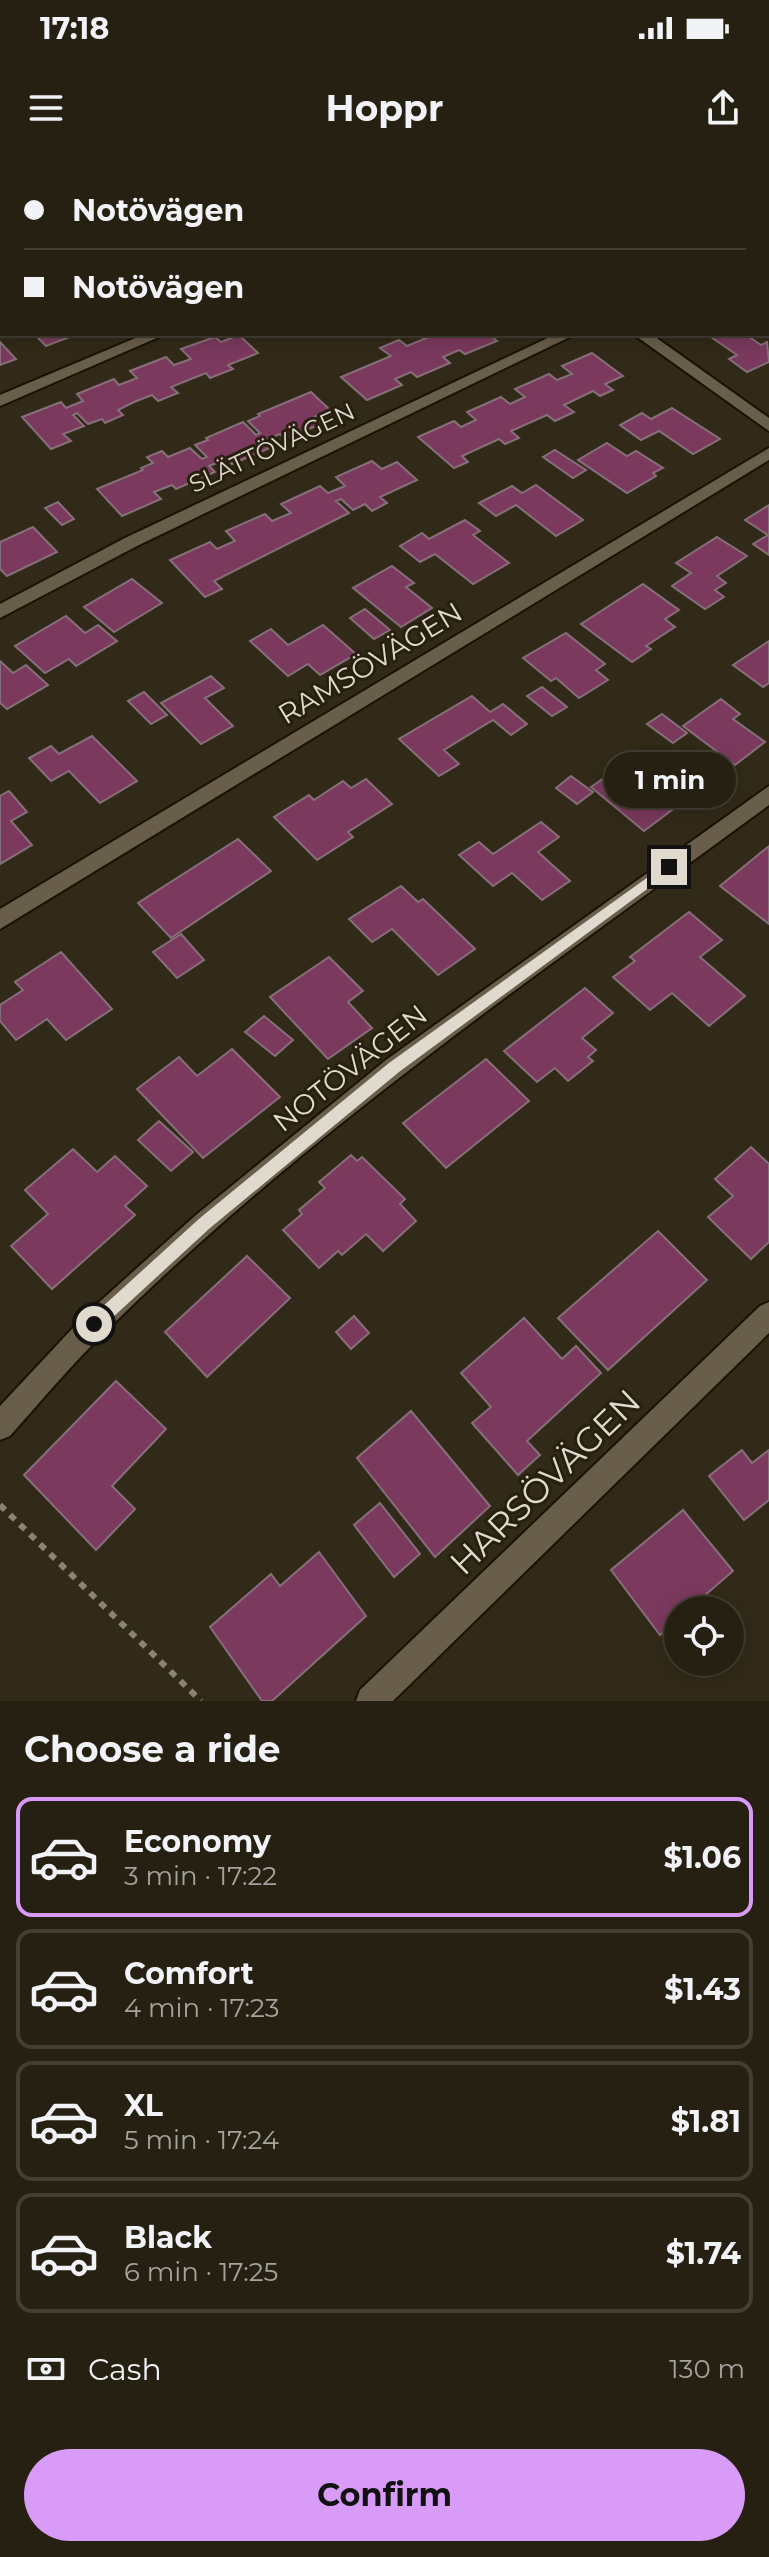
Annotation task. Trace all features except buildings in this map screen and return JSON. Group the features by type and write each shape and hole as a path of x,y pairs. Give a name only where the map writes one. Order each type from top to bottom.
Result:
{"street":[{"path":"0,401 153,336"},
{"name":"SLÄTTÖVÄGEN","path":"0,612 131,542 564,336"},
{"path":"644,336 769,426"},
{"name":"RAMSÖVÄGEN","path":"0,920 769,453"},
{"name":"NOTÖVÄGEN","path":"0,1426 94,1324 205,1223 394,1067 769,794"},
{"name":"HARSÖVÄGEN","path":"371,1701 769,1315"}],"path":[{"path":"0,1505 201,1701"}],"route":[{"path":"94,1324 205,1223 394,1067 669,867"}]}
